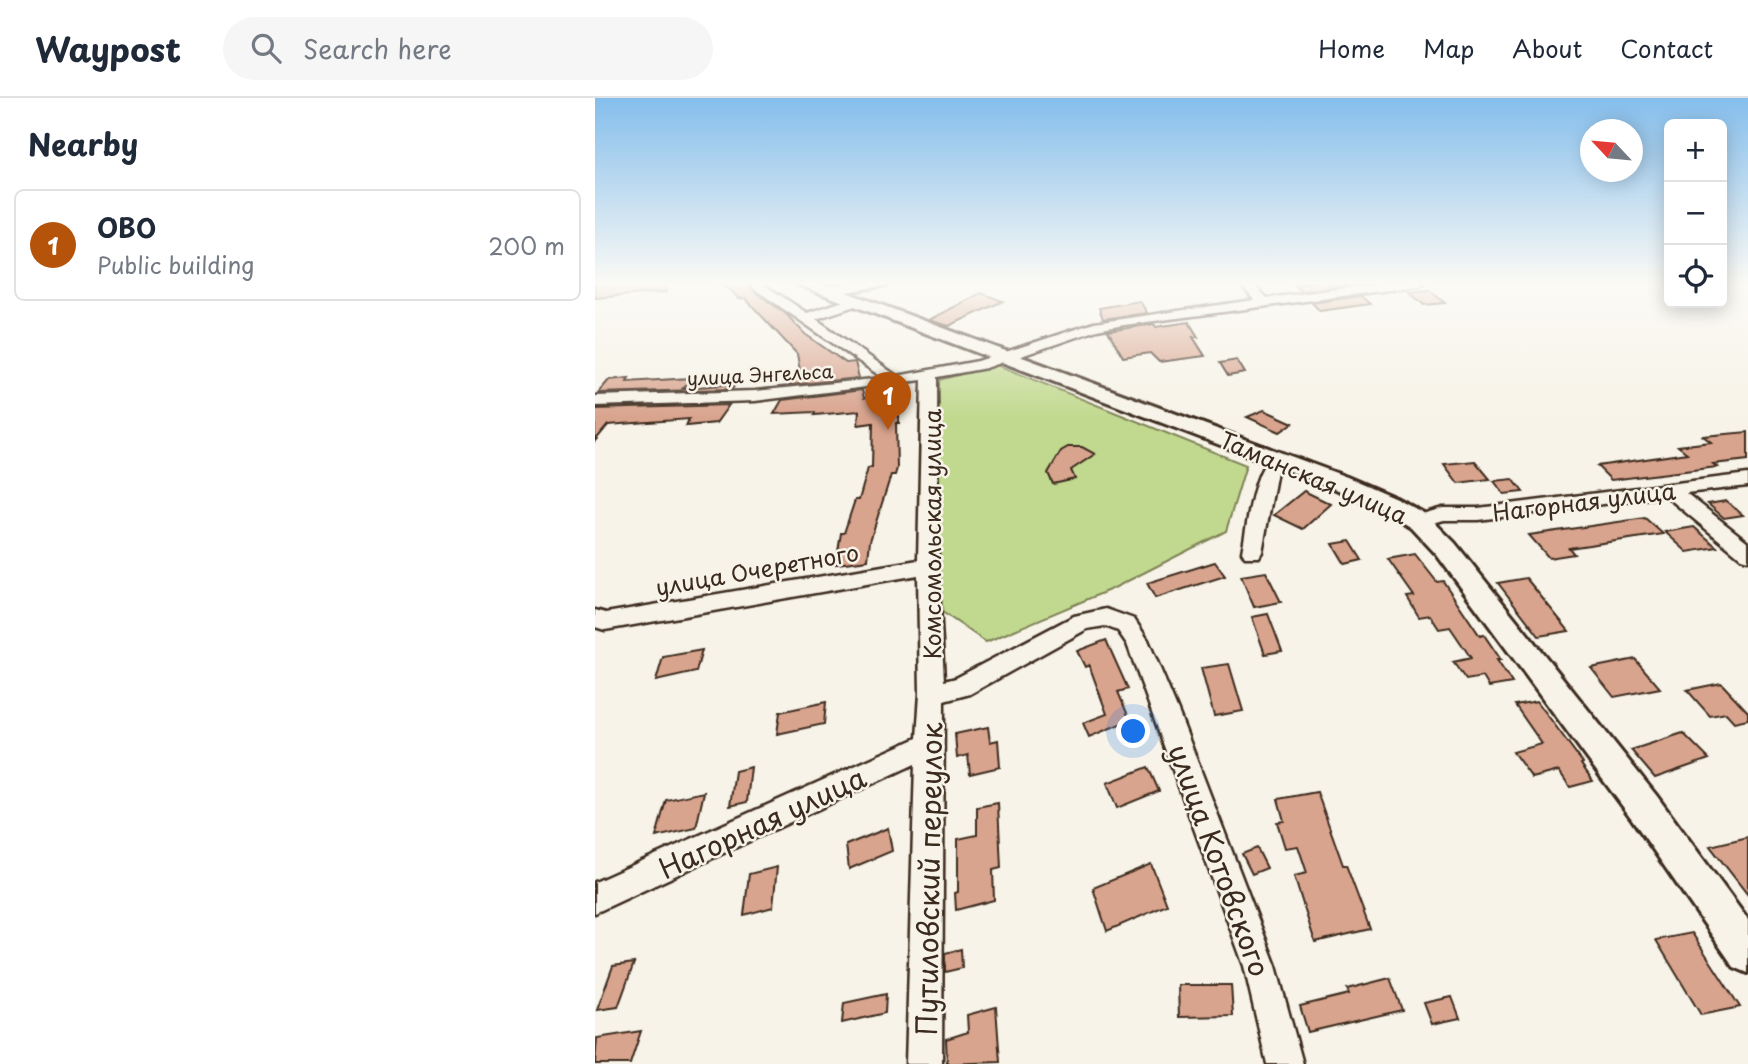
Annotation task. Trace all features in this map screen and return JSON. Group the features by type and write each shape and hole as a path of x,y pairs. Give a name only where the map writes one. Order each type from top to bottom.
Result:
{"street":[{"path":"819,327 894,381"},
{"name":"Таманская улица","path":"925,327 1278,458 1388,503 1419,522 1446,549 1636,796 1748,953"},
{"name":"улица Энгельса","path":"595,401 755,396 894,381 1006,358 1094,327"},
{"name":"Комсомольская улица","path":"930,375 928,566 932,693"},
{"path":"1252,552 1268,470 1278,458"},
{"name":"Нагорная улица","path":"1419,522 1443,514 1478,514 1748,481"},
{"path":"1673,492 1748,553"},
{"name":"улица Очеретного","path":"595,618 604,622 928,566"},
{"name":"улица Котовского","path":"932,693 961,687 1082,622 1106,617 1126,625 1137,640 1166,710 1261,966 1285,1064"},
{"name":"Путиловский переулок","path":"924,1064 932,693"},
{"name":"Нагорная улица","path":"597,905 929,745"}],"green space":[{"path":"997,365 1246,465 1226,531 1114,588 986,642 935,607 934,402 939,380"}],"building":[{"path":"772,327 798,327 846,363 855,362 859,378 790,385 794,377 801,376 797,354"},
{"path":"1134,327 1192,327 1198,337 1193,337 1205,356 1159,362 1150,353 1123,357 1108,331"},
{"path":"1237,360 1245,373 1228,376 1220,363"},
{"path":"629,378 627,382 692,378 683,388 736,384 732,389 598,393 609,380"},
{"path":"862,390 864,398 899,394 899,423 896,423 897,468 895,475 891,475 870,541 868,560 836,564 841,533 844,533 855,500 859,500 868,468 872,467 873,423 858,425 859,411 814,415 815,412 774,414 782,400"},
{"path":"729,405 716,423 686,426 689,419 608,425 595,441 595,409"},
{"path":"1264,410 1293,423 1280,432 1247,417"},
{"path":"1748,432 1748,460 1713,464 1717,467 1611,480 1597,466 1687,453 1678,446 1711,442 1703,436"},
{"path":"1068,447 1082,447 1095,454 1071,470 1075,479 1053,484 1048,473 1061,451"},
{"path":"1475,461 1490,479 1458,483 1444,464"},
{"path":"1513,479 1523,492 1504,494 1494,481"},
{"path":"1304,491 1331,504 1303,529 1274,515"},
{"path":"1726,501 1743,515 1724,518 1708,504"},
{"path":"1645,518 1663,534 1569,548 1574,554 1549,558 1529,535"},
{"path":"1694,527 1717,547 1687,552 1665,532"},
{"path":"1350,541 1362,560 1345,564 1333,544"},
{"path":"1415,554 1437,582 1443,581 1480,636 1484,635 1512,683 1489,687 1483,677 1466,680 1453,662 1471,658 1450,627 1439,629 1430,615 1419,617 1407,597 1414,596 1388,559"},
{"path":"1215,562 1225,576 1155,598 1147,583"},
{"path":"1266,572 1281,602 1254,607 1241,576"},
{"path":"1526,578 1569,631 1539,636 1498,583"},
{"path":"1268,614 1282,651 1265,654 1252,617"},
{"path":"1106,640 1128,689 1118,692 1130,720 1089,737 1083,723 1107,714 1089,665 1085,667 1077,651"},
{"path":"702,650 696,672 656,681 663,657"},
{"path":"1635,659 1660,688 1614,697 1591,668"},
{"path":"1229,664 1243,711 1214,716 1201,668"},
{"path":"1721,683 1748,712 1748,719 1734,722 1726,713 1710,716 1687,690"},
{"path":"1537,701 1583,763 1581,764 1593,781 1570,787 1559,771 1532,778 1513,752 1542,744 1515,705"},
{"path":"826,702 824,724 777,734 780,712"},
{"path":"988,727 990,742 998,740 1000,767 970,774 968,755 957,758 955,734"},
{"path":"1683,733 1709,759 1655,778 1631,750"},
{"path":"751,767 747,802 730,806 735,771"},
{"path":"1148,767 1159,791 1117,808 1107,783"},
{"path":"704,792 696,828 656,837 666,800"},
{"path":"1317,792 1370,929 1315,942 1294,876 1307,873 1298,846 1285,848 1277,822 1284,821 1278,799"},
{"path":"998,803 1001,868 993,870 994,900 956,910 958,839 977,835 977,807"},
{"path":"888,828 892,851 849,869 846,845"},
{"path":"1748,837 1748,895 1710,846"},
{"path":"1257,848 1267,868 1252,874 1242,854"},
{"path":"1151,864 1167,905 1107,931 1093,888"},
{"path":"777,867 773,907 744,915 749,874"},
{"path":"1692,933 1740,1007 1701,1015 1656,940"},
{"path":"961,949 962,968 945,972 945,953"},
{"path":"634,963 618,1007 597,1010 613,966"},
{"path":"1390,978 1402,1010 1308,1032 1300,1006 1349,994 1347,989"},
{"path":"1178,985 1231,985 1233,1016 1179,1017"},
{"path":"886,994 885,1013 842,1023 844,1003"},
{"path":"1452,997 1460,1018 1432,1024 1424,1003"},
{"path":"996,1007 1000,1062 947,1064 946,1039 968,1032 967,1015"},
{"path":"641,1031 630,1064 595,1064 597,1038"}],"place":[{"name":"ОВО","path":"888,430"}]}
